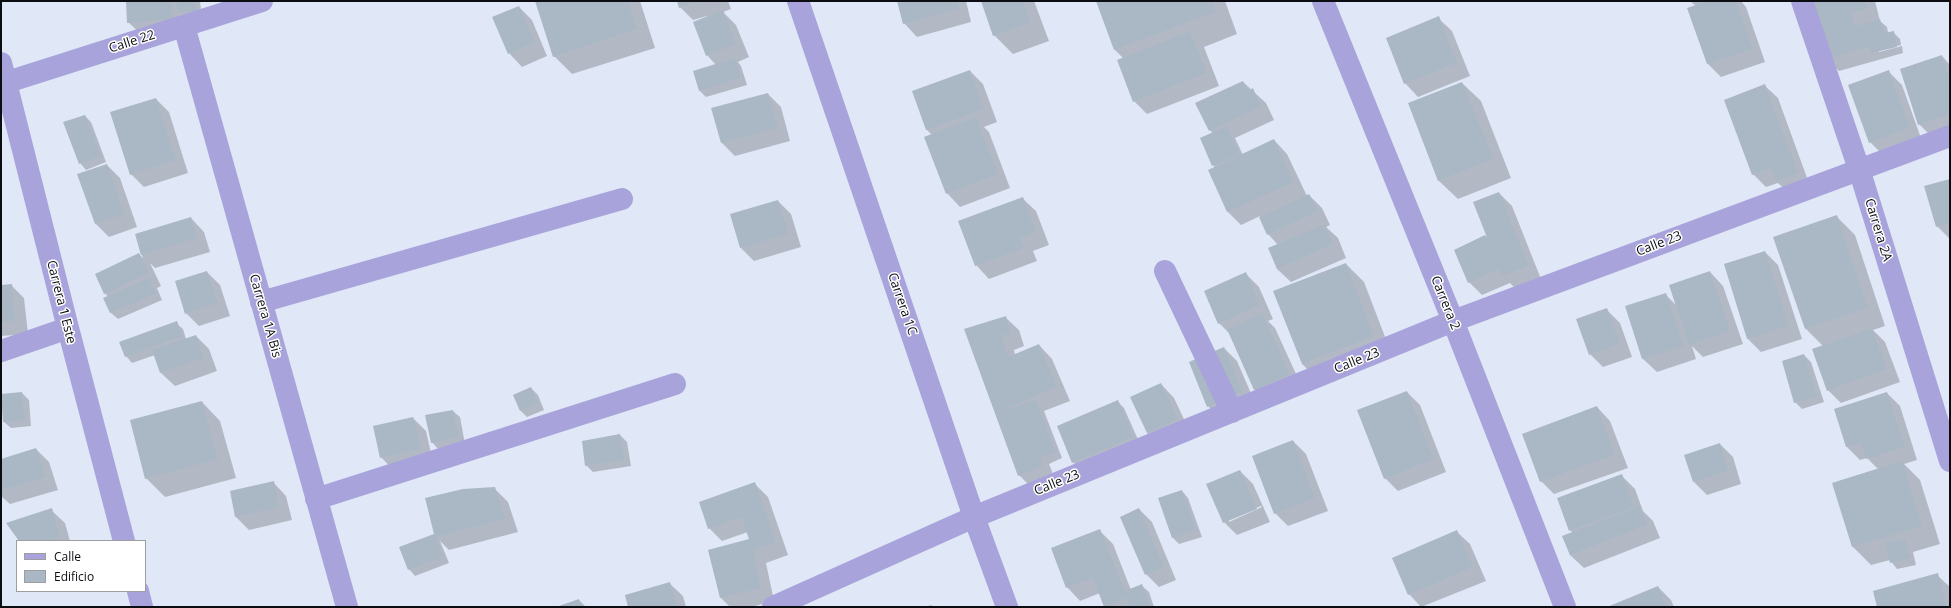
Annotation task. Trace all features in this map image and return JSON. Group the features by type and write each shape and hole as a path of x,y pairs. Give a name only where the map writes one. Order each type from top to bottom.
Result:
{"street":[{"name":"Calle 22","path":"2,77 184,26 262,1"},
{"name":"Carrera 1C","path":"798,1 974,517 1007,607"},
{"name":"Carrera 2","path":"1323,1 1453,321 1565,607"},
{"name":"Carrera 2A","path":"1802,1 1859,168 1950,461"},
{"name":"Carrera 1A Bis","path":"184,26 347,607"},
{"name":"Carrera 1 Este","path":"2,77 124,540"},
{"name":"Calle 23","path":"773,607 974,517 1453,321 1859,168 1950,136"},
{"path":"261,302 622,199"},
{"path":"1165,272 1232,412"},
{"path":"1,351 68,328"},
{"path":"316,499 675,384"},
{"path":"138,592 142,607"}],"building":[{"path":"126,1 172,1 173,19 127,23"},
{"path":"176,1 195,1 196,11 178,13"},
{"path":"535,1 628,1 637,29 553,57"},
{"path":"677,1 700,1 679,8"},
{"path":"897,1 957,1 959,9 903,24"},
{"path":"981,1 1023,1 1031,22 993,36"},
{"path":"1096,1 1212,1 1216,12 1114,50"},
{"path":"1708,1 1736,1 1753,49 1707,64 1687,8"},
{"path":"1809,1 1866,1 1868,9 1851,13 1855,26 1880,19 1884,33 1894,31 1897,47 1871,53 1869,47 1825,59"},
{"path":"519,6 535,42 508,54 492,17"},
{"path":"723,10 737,44 706,56 693,22"},
{"path":"1439,16 1457,63 1404,84 1386,38"},
{"path":"1190,31 1207,73 1133,102 1117,60"},
{"path":"1942,55 1950,79 1950,114 1918,125 1900,69"},
{"path":"735,58 741,78 699,91 693,71"},
{"path":"970,70 984,109 926,130 912,91"},
{"path":"1889,70 1910,128 1869,143 1848,85"},
{"path":"1243,81 1248,91 1253,88 1261,107 1209,131 1195,103"},
{"path":"1462,82 1494,159 1438,181 1408,103"},
{"path":"1765,84 1798,173 1776,182 1771,168 1752,175 1724,100"},
{"path":"768,93 778,128 721,143 711,108"},
{"path":"156,98 176,160 130,175 110,112"},
{"path":"85,115 101,156 79,164 63,122"},
{"path":"976,117 998,174 946,194 924,137"},
{"path":"1227,126 1240,154 1212,166 1200,138"},
{"path":"1274,139 1294,182 1227,212 1208,170"},
{"path":"107,164 125,214 95,224 77,174"},
{"path":"1950,179 1950,223 1936,227 1924,186"},
{"path":"1499,192 1529,266 1502,276 1499,269 1468,283 1454,250 1485,235 1488,240 1473,202"},
{"path":"1309,194 1318,211 1267,235 1259,217"},
{"path":"1023,197 1036,232 1020,238 1024,248 975,266 958,221"},
{"path":"778,200 788,234 740,248 730,214"},
{"path":"1837,215 1868,308 1805,329 1773,237"},
{"path":"191,217 197,238 141,255 135,234"},
{"path":"1325,224 1333,244 1277,269 1268,248"},
{"path":"1765,251 1789,326 1747,339 1724,264"},
{"path":"139,253 149,273 104,294 95,274"},
{"path":"1346,263 1374,336 1302,364 1273,291"},
{"path":"207,271 218,303 185,314 175,281"},
{"path":"1710,271 1730,331 1689,345 1669,285"},
{"path":"1246,272 1260,305 1218,324 1204,291"},
{"path":"149,278 156,294 110,313 103,298"},
{"path":"12,284 15,321 1,322 1,285"},
{"path":"1666,293 1684,346 1642,359 1625,306"},
{"path":"1607,308 1620,344 1589,355 1576,319"},
{"path":"1262,313 1290,374 1254,390 1227,329"},
{"path":"1006,316 1011,333 1001,336 1008,357 1039,344 1057,387 998,412 1036,400 1056,452 1040,458 1043,466 1018,476 964,329"},
{"path":"177,321 182,336 125,357 119,342"},
{"path":"1872,328 1887,369 1827,391 1812,349"},
{"path":"196,335 204,358 160,373 152,350"},
{"path":"1224,347 1243,392 1207,407 1189,362"},
{"path":"1804,354 1817,396 1794,403 1782,361"},
{"path":"1161,383 1178,419 1147,433 1130,397"},
{"path":"531,387 538,403 520,411 513,395"},
{"path":"1407,391 1434,459 1384,479 1357,410"},
{"path":"22,392 25,420 3,422 1,394"},
{"path":"1887,392 1905,447 1866,459 1861,443 1846,447 1834,409"},
{"path":"1118,400 1134,437 1072,463 1057,426"},
{"path":"202,401 218,459 145,479 130,420"},
{"path":"1597,406 1615,455 1540,482 1522,434"},
{"path":"453,410 459,437 431,443 425,415"},
{"path":"413,417 421,449 380,458 373,426"},
{"path":"620,434 625,460 585,466 582,441"},
{"path":"1293,440 1315,498 1274,514 1252,456"},
{"path":"1720,443 1728,471 1693,482 1684,455"},
{"path":"36,448 46,477 1,490 1,459"},
{"path":"1902,461 1922,526 1852,547 1832,483"},
{"path":"1240,470 1257,509 1223,523 1206,484"},
{"path":"1622,474 1634,507 1569,531 1557,498"},
{"path":"274,481 279,507 235,517 230,491"},
{"path":"755,482 776,542 753,550 761,588 720,598 708,550 749,539 741,517 708,529 699,502"},
{"path":"495,487 505,519 436,537 443,557 408,570 399,547 434,534 425,498 463,489"},
{"path":"1182,490 1196,530 1172,538 1158,498"},
{"path":"1640,506 1647,525 1570,555 1562,536"},
{"path":"52,508 60,537 52,540 18,540 6,523"},
{"path":"1139,508 1164,567 1145,575 1120,517"},
{"path":"1100,529 1125,591 1142,584 1151,607 1130,607 1127,598 1104,607 1093,578 1066,588 1051,548"},
{"path":"1457,530 1473,567 1408,595 1392,558"},
{"path":"1905,539 1910,558 1890,563 1885,543"},
{"path":"1938,573 1946,606 1877,607 1873,591"},
{"path":"670,582 677,607 628,607 625,595"},
{"path":"1658,586 1667,607 1607,607"},
{"path":"579,599 582,607 556,607"}]}
